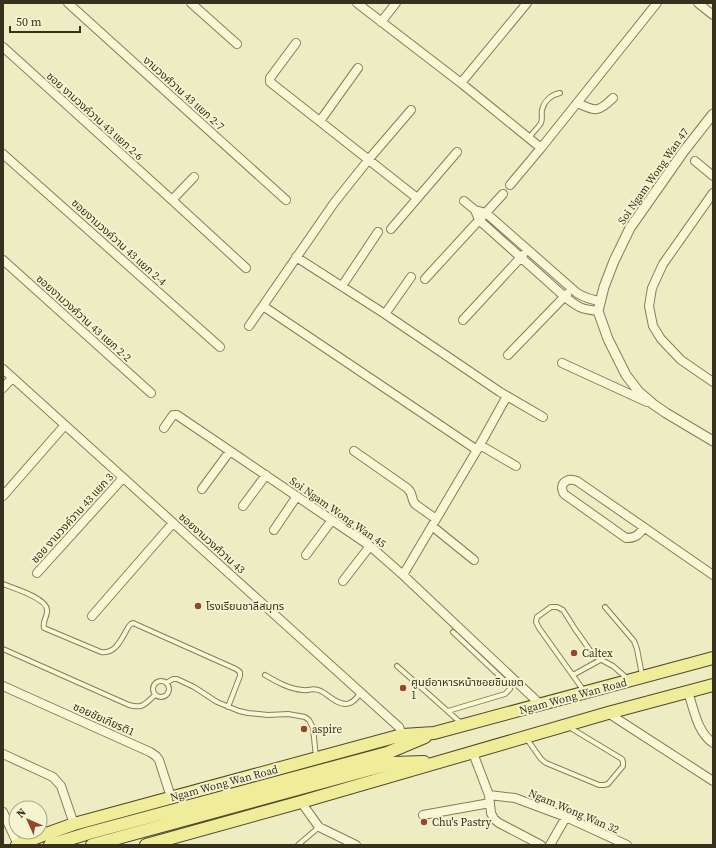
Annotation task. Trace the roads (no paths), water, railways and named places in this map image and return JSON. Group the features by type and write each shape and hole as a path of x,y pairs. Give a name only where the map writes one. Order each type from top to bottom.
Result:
{"main road":[{"name":"Ngam Wong Wan Road","path":"92,845 335,773 434,733 713,658"},
{"name":"Ngam Wong Wan Road","path":"146,845 473,753 608,713 713,685"},
{"name":"Ngam Wong Wan Road","path":"18,845 74,824 171,797 402,735 434,733"},
{"name":"Ngam Wong Wan Road","path":"50,845 89,833 335,773 393,763 443,761"}],"street":[{"name":"งามวงศ์วาน 43 แยก 2-7","path":"68,3 286,200"},
{"path":"191,3 238,44"},
{"path":"357,3 461,83 541,148"},
{"path":"381,22 396,3"},
{"path":"461,83 526,3"},
{"path":"510,185 578,103 657,3"},
{"path":"698,3 713,15"},
{"path":"296,43 270,80 418,198"},
{"name":"ซอย งามวงค์วาน 43 แยก 2-6","path":"3,47 246,268"},
{"path":"320,121 358,68"},
{"path":"578,103 590,109 596,110 601,108 613,98"},
{"path":"249,326 334,203 411,110"},
{"name":"Soi Ngam Wong Wan 47","path":"599,306 604,287 614,261 630,228 684,151 713,114"},
{"path":"391,229 457,152"},
{"name":"ซอยงามวงค์วาน 43 แยก 2-4","path":"3,154 220,347"},
{"path":"695,161 713,176"},
{"path":"172,200 194,178"},
{"path":"713,193 663,264 652,288 649,306 653,326 661,339 681,360 713,382"},
{"path":"425,278 503,194"},
{"path":"464,201 475,210 486,213 572,289 599,306 608,339 626,375 639,392 666,414 713,440"},
{"path":"475,210 479,220 575,305 584,309 599,306"},
{"path":"342,286 378,232"},
{"path":"463,320 527,250"},
{"path":"296,257 385,314 507,396 543,417"},
{"name":"ซอยงามวงศ์วาน 43 แยก 2-2","path":"3,260 151,393"},
{"path":"385,314 411,277"},
{"path":"508,356 572,289"},
{"path":"263,306 478,448 516,466"},
{"path":"562,363 653,404"},
{"name":"ซอยงามวงศ์วาน 43","path":"3,369 361,692 399,727 402,735"},
{"path":"3,388 12,378"},
{"path":"403,575 507,396"},
{"name":"Soi Ngam Wong Wan 45","path":"164,428 172,416 177,415 370,546 403,575 540,705"},
{"path":"3,496 65,425"},
{"path":"202,489 230,451"},
{"path":"354,451 411,492 415,504 474,560"},
{"path":"243,506 266,475"},
{"name":"ซอย งามวงค์วาน 43 แยก 3","path":"37,574 123,478"},
{"path":"644,528 638,536 626,538 564,494 562,486 568,480 573,479 713,575"},
{"path":"274,530 297,496"},
{"path":"306,554 332,520"},
{"path":"92,616 173,523"},
{"path":"343,581 370,546"},
{"name":"ซอยชัยเกียรติ1","path":"3,686 150,752 159,760 171,797"},
{"path":"688,692 700,728 704,735 713,743"},
{"path":"608,713 713,781"},
{"path":"473,753 489,799 491,813 494,819 540,845"},
{"path":"3,754 53,777 61,786 74,824"},
{"name":"Ngam Wong Wan 32","path":"423,815 489,799 515,798 566,817 627,845"},
{"path":"301,802 319,827 356,845"},
{"path":"3,812 18,845"},
{"path":"550,845 566,817"}],"lane":[{"path":"529,138 541,123 542,110 548,99 554,94 560,93"},
{"path":"3,584 30,595 45,604 48,612 43,624 44,628 101,652 109,652 115,648 129,626 133,623 236,669 240,672 240,676 228,707"},
{"path":"585,692 536,622 538,617 551,607 557,607 563,610 594,656 613,666 630,681"},
{"path":"605,607 634,641 637,648 642,677"},
{"path":"448,711 505,694 510,689 509,684 453,632"},
{"path":"3,649 129,705 136,707 143,706 155,695"},
{"path":"573,676 602,659"},
{"path":"397,666 465,725"},
{"path":"265,675 291,687 304,690 313,688 321,691 340,703 348,704 352,702 361,692"},
{"path":"166,683 173,679 177,679 194,687 217,702 239,711 248,713 288,714 305,717 309,720 313,728 316,758"},
{"path":"162,681 169,686 168,695 160,698 155,695 152,688 154,684 162,681"},
{"path":"526,737 541,759 546,763 599,784 608,784 623,766 622,759 566,725"},
{"path":"298,845 319,827"}],"place":[{"name":"โรงเรียนชาลีสมุทร","path":"198,606"},
{"name":"Caltex","path":"574,653"},
{"name":"ศูนย์อาหารหน้าซอยชินเขต 1","path":"403,688"},
{"name":"aspire","path":"304,729"},
{"name":"Chu's Pastry","path":"424,822"}]}
